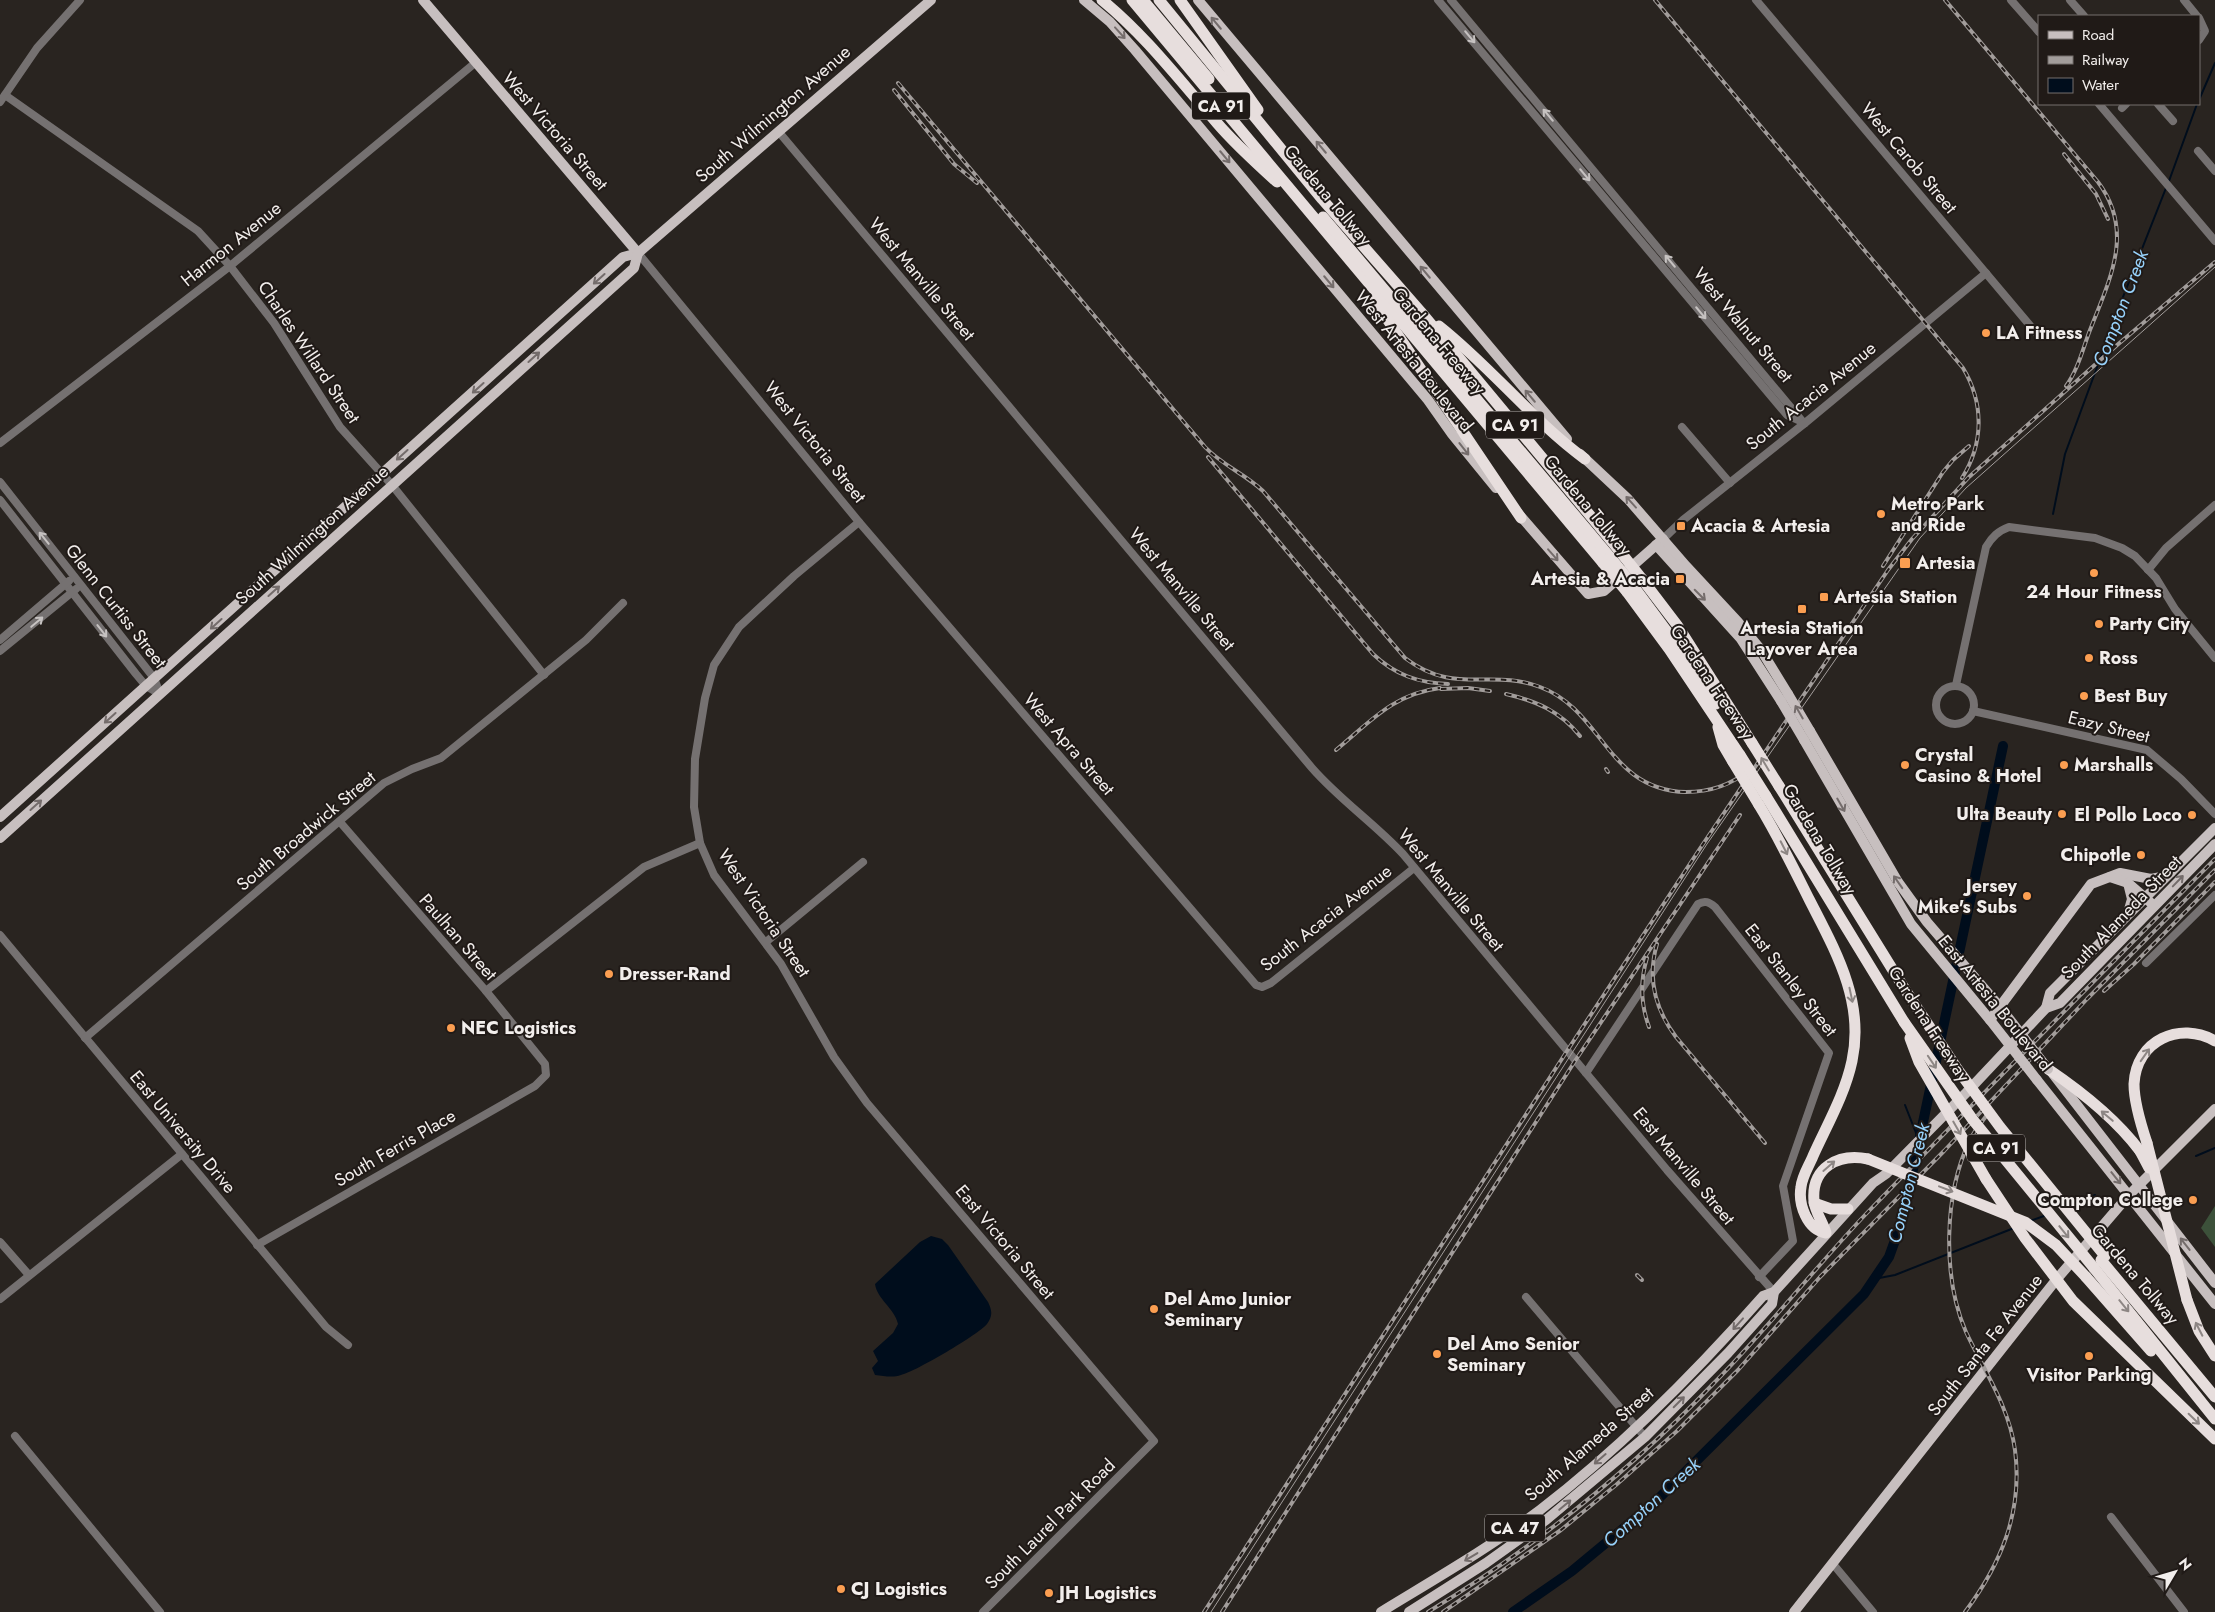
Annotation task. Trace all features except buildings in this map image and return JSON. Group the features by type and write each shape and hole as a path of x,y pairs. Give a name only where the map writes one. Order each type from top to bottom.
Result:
{"highway":[{"path":"1102,0 1149,44 1218,124 1244,151 1309,212"},
{"name":"Gardena Freeway","path":"1132,0 1338,248 1610,556 1634,586 1682,632 1743,753 1768,795 1800,822 1903,993 2097,1266"},
{"name":"Gardena Tollway","path":"1143,0 1390,297 1610,556"},
{"name":"Gardena Tollway","path":"1150,0 1599,537 1609,538"},
{"name":"Gardena Freeway","path":"1159,0 1322,199 1421,312 1609,538 1610,556 1634,586 1669,649 1715,716 1723,745 1743,753"},
{"path":"1180,0 1322,199"},
{"path":"1338,248 1522,518"},
{"path":"1421,312 1462,344 1560,441 1585,459"},
{"path":"1743,753 1768,795 1776,834 1839,958 1848,982 1854,1010 1855,1036 1852,1061 1843,1090 1801,1186 1801,1202 1807,1218 1821,1232 1826,1233"},
{"name":"Gardena Tollway","path":"1768,795 1860,938 1861,951"},
{"name":"Gardena Freeway","path":"1861,951 1901,1017 1973,1120 2097,1266 2215,1388"},
{"path":"1901,1017 1919,1062 1986,1179 2025,1238 2056,1280 2091,1319 2215,1439"},
{"path":"2215,1040 2200,1034 2177,1033 2161,1039 2142,1058 2135,1075 2134,1084 2144,1147 2159,1192 2187,1300 2199,1331 2215,1356"},
{"path":"2048,1069 2112,1119 2144,1147"},
{"path":"1826,1233 1814,1203 1816,1182 1827,1166 1842,1158 1857,1157 1868,1159 2025,1222 2056,1245 2097,1266 2215,1420"},
{"path":"1814,1203 1831,1209 1848,1209"},
{"name":"Gardena Tollway","path":"2097,1266 2215,1397"}],"main road":[{"name":"West Victoria Street","path":"423,0 638,253"},
{"name":"South Wilmington Avenue","path":"0,817 623,257 638,253 930,0"},
{"name":"West Artesia Boulevard","path":"1084,0 1110,22 1135,50 1428,400 1482,472 1588,594 1604,591 1660,542"},
{"path":"1198,0 1562,434 1585,459 1628,499 1660,542"},
{"name":"South Wilmington Avenue","path":"0,838 634,268 638,253"},
{"name":"East Artesia Boulevard","path":"1660,542 1738,622 1761,650 1785,697 1884,870 1911,924 1990,1020 2215,1304"},
{"name":"South Alameda Street","path":"2046,1008 2050,993 2215,828"},
{"name":"South Alameda Street","path":"1381,1612 1478,1553 1540,1510 1637,1427 1711,1355 1763,1296 1774,1292 1848,1209 1873,1183 1886,1174 1966,1093 2046,1008 2060,1003 2215,844"},
{"name":"East Artesia Boulevard","path":"1884,870 1927,922 2002,1004 2048,1069 2215,1283"},
{"path":"1990,1020 2085,890 2097,881 2120,873 2151,878 2161,877 2171,872"},
{"path":"2109,877 2115,877 2128,883 2154,906"},
{"path":"2127,916 2132,899 2128,883"},
{"name":"South Santa Fe Avenue","path":"1794,1612 2056,1280 2129,1194 2215,1109"},
{"name":"South Alameda Street","path":"1409,1612 1486,1563 1546,1520 1645,1437 1728,1353 1772,1304 1774,1292"},
{"path":"1432,1581 1439,1592"}],"street":[{"path":"2,99 37,48 80,0"},
{"name":"West Walnut Street","path":"1438,0 1787,415 1805,423"},
{"name":"West Walnut Street","path":"1451,0 1805,423"},
{"name":"West Carob Street","path":"1756,0 2038,335"},
{"path":"2011,0 2038,31"},
{"path":"2070,0 2083,15"},
{"path":"2184,0 2196,15"},
{"path":"2200,21 2205,31 2200,38"},
{"path":"1496,68 1503,62"},
{"name":"Harmon Avenue","path":"0,443 230,266 475,63"},
{"name":"Charles Willard Street","path":"2,99 198,231 230,266 274,323 340,427 392,485 544,675"},
{"path":"2101,105 2215,241"},
{"path":"2159,105 2173,121"},
{"name":"West Manville Street","path":"778,130 1312,768 1328,786 1392,842 1572,1058"},
{"path":"2198,151 2215,171"},
{"path":"1574,162 1582,155"},
{"name":"West Victoria Street","path":"638,253 859,522 794,576 739,627 714,665 705,698 695,759 694,807 700,843 714,875 781,964 824,1041"},
{"name":"South Acacia Avenue","path":"1660,542 1683,520 1805,423 1986,273"},
{"path":"1684,293 1692,287"},
{"path":"1742,361 1749,355"},
{"path":"1682,427 1730,483"},
{"name":"Glenn Curtiss Street","path":"0,482 154,678 160,694"},
{"name":"Glenn Curtiss Street","path":"0,500 146,686 160,694"},
{"path":"2148,570 2166,548 2215,505"},
{"name":"West Apra Street","path":"859,522 1256,986"},
{"path":"1956,686 1986,546 2001,530 2009,527 2095,538 2110,542 2135,556 2156,578 2175,609 2215,658"},
{"path":"0,640 74,576"},
{"path":"0,657 0,651 81,585"},
{"name":"South Broadwick Street","path":"85,1038 384,783 412,769 442,758 586,640 623,602"},
{"path":"1956,686 1963,687 1971,694 1974,700 1974,711 1967,720 1956,724 1944,721 1939,715 1936,702 1939,695 1948,687 1956,686"},
{"name":"Eazy Street","path":"1974,711 2147,750 2181,779 2215,814"},
{"name":"Paulhan Street","path":"340,822 486,991 545,1064 546,1075"},
{"path":"486,991 644,867 700,843"},
{"path":"766,942 863,862"},
{"name":"South Acacia Avenue","path":"1256,986 1262,987 1271,983 1414,868"},
{"path":"2146,963 2215,895"},
{"name":"East Stanley Street","path":"1586,1073 1698,904 1704,901 1716,906 1830,1053 1783,1186 1793,1241 1759,1277"},
{"name":"East University Drive","path":"0,935 326,1327 348,1345"},
{"name":"East Victoria Street","path":"824,1041 847,1077 867,1103 1154,1441 1138,1457"},
{"name":"East Manville Street","path":"1572,1058 1759,1277 1774,1292"},
{"name":"South Ferris Place","path":"257,1245 535,1086 546,1075"},
{"path":"0,1299 182,1154"},
{"path":"0,1242 29,1275"},
{"path":"1526,1297 1645,1437"},
{"path":"14,1436 160,1612"},
{"name":"South Laurel Park Road","path":"983,1612 1138,1457"},
{"path":"2112,1517 2184,1612"},
{"path":"1833,1564 1873,1612"}],"green space":[{"path":"2215,1206 2215,1247 2201,1228"}],"water":[{"path":"931,1236 942,1239 948,1245 988,1302 991,1316 982,1329 919,1367 898,1376 875,1375 872,1368 878,1361 873,1351 893,1333 898,1324 876,1289 875,1284 920,1242"}],"waterway":[{"name":"Compton Creek","path":"2200,98 2215,63"},
{"name":"Compton Creek","path":"2169,181 2197,105"},
{"name":"Compton Creek","path":"2053,514 2065,454 2123,297 2166,188"},
{"name":"Compton Creek","path":"1513,1612 1572,1571 1653,1504 1864,1294 1889,1257 1902,1221 2003,746"},
{"path":"1905,1105 1918,1138"},
{"path":"2196,1156 2215,1148"},
{"path":"2070,1206 2095,1195"},
{"path":"2030,1221 2044,1216"},
{"path":"1874,1279 1895,1275 2014,1228"}],"tram line":[{"path":"1211,1612 1707,844 1920,538 1966,488 2215,267"}],"railway":[{"path":"1655,0 1963,368 1975,395 1979,423 1974,451 1962,478"},
{"path":"1945,0 2098,182 2109,200 2115,219 2117,237 2111,274 2077,366 2066,386"},
{"path":"898,83 1205,447 1263,491 1405,658 1423,669 1440,676 1472,680 1505,680 1540,687 1561,698 1578,713 1622,764 1639,778 1660,788 1686,792 1703,791 1727,784 1749,770"},
{"path":"894,90 954,164 977,183"},
{"path":"2064,154 2096,194 2108,219"},
{"path":"1204,1612 1567,1051 1699,850 1888,570 1912,539 1969,477 2116,346 2215,262"},
{"path":"1883,566 1943,472 1969,446"},
{"path":"1208,457 1373,654 1390,667 1417,680 1448,684"},
{"path":"1336,750 1371,720 1395,703 1423,691 1440,688"},
{"path":"1441,689 1468,688 1490,691"},
{"path":"1506,694 1547,708 1564,720 1580,736"},
{"path":"1222,1612 1575,1061 1740,815"},
{"path":"1428,1612 1505,1562 1579,1507 1682,1416 1753,1342 1865,1215 2215,859"},
{"path":"1443,1612 1561,1530 1677,1431 1738,1370 1820,1277 1944,1151 2087,999 2215,870"},
{"path":"2104,991 2134,964 2215,882"},
{"path":"1657,944 1654,957 1653,981 1658,1004 1663,1015 1676,1037 1765,1143"},
{"path":"1647,958 1643,975 1642,993 1649,1027"},
{"path":"1965,1612 1978,1594 1999,1556 2012,1516 2016,1495 2017,1473 2012,1434 2002,1404 1966,1332 1958,1310 1950,1261 1949,1235 1951,1210 1961,1161 1970,1140 1987,1115"},
{"path":"1637,1275 1642,1280"}],"place":[{"name":"LA Fitness","path":"1986,333"},
{"name":"Metro Park and Ride","path":"1881,514"},
{"name":"Acacia & Artesia","path":"1681,526"},
{"name":"Artesia","path":"1905,563"},
{"name":"24 Hour Fitness","path":"2094,573"},
{"name":"Artesia & Acacia","path":"1680,579"},
{"name":"Artesia Station","path":"1824,597"},
{"name":"Artesia Station Layover Area","path":"1802,609"},
{"name":"Party City","path":"2099,624"},
{"name":"Ross","path":"2089,658"},
{"name":"Best Buy","path":"2084,696"},
{"name":"Crystal Casino & Hotel","path":"1905,765"},
{"name":"Marshalls","path":"2064,765"},
{"name":"Ulta Beauty","path":"2062,814"},
{"name":"El Pollo Loco","path":"2192,815"},
{"name":"Chipotle","path":"2141,855"},
{"name":"Jersey Mike's Subs","path":"2027,896"},
{"name":"Dresser-Rand","path":"609,974"},
{"name":"NEC Logistics","path":"451,1028"},
{"name":"Compton College","path":"2193,1200"},
{"name":"Del Amo Junior Seminary","path":"1154,1309"},
{"name":"Del Amo Senior Seminary","path":"1437,1354"},
{"name":"Visitor Parking","path":"2089,1356"},
{"name":"CJ Logistics","path":"841,1589"},
{"name":"JH Logistics","path":"1049,1593"}]}
